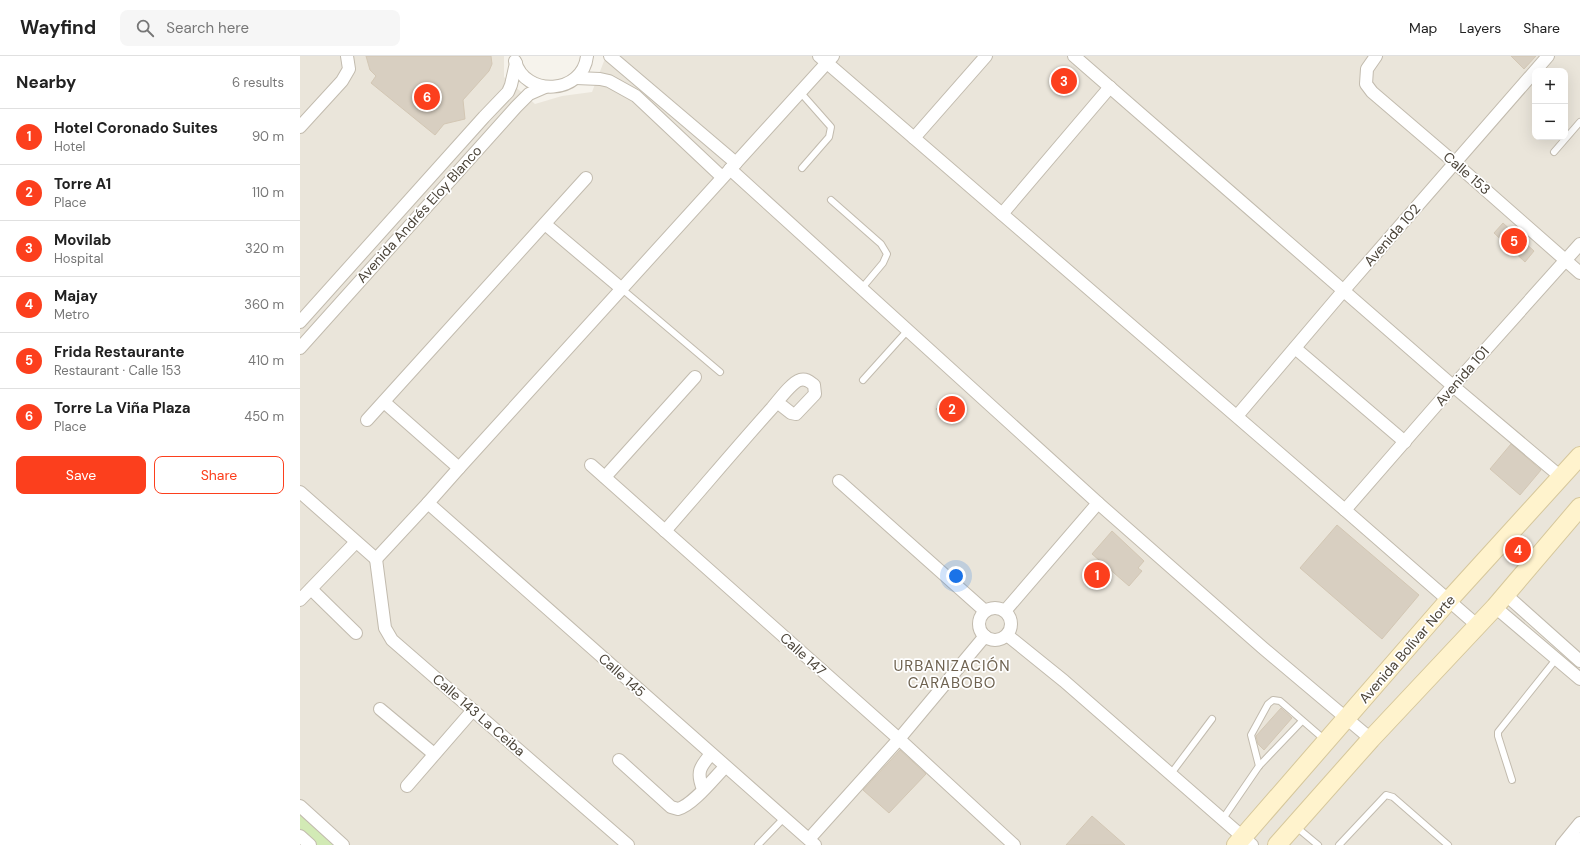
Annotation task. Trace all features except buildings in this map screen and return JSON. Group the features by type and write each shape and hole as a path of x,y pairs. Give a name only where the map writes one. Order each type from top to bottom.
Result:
{"main road":[{"name":"Avenida Bolívar Norte","path":"1244,842 1346,718 1449,600 1580,456"},
{"path":"1276,845 1371,739 1478,626 1580,506"}],"street":[{"path":"300,127 342,81 349,69 347,56"},
{"path":"515,60 519,70 530,82 545,87 558,87 571,82 576,78 583,70 588,56"},
{"path":"610,56 729,170 862,288 1098,503 1263,648 1371,739"},
{"path":"914,138 986,56"},
{"path":"1074,56 1453,386 1561,477"},
{"name":"Calle 153","path":"1376,56 1367,69 1366,84 1372,92 1580,273"},
{"name":"Avenida 102","path":"1237,416 1344,290 1548,56"},
{"path":"300,492 376,559 729,170 801,94 826,58 914,138 1346,510 1478,626"},
{"name":"Avenida Andrés Eloy Blanco","path":"300,322 508,92 511,85 515,60"},
{"path":"576,78 609,81 636,96 729,170"},
{"name":"Avenida Andrés Eloy Blanco","path":"300,348 516,107 529,94 545,87"},
{"path":"1002,214 1110,88"},
{"path":"367,420 586,178"},
{"path":"545,224 622,289"},
{"name":"Avenida 101","path":"1346,510 1453,386 1580,244"},
{"path":"1295,348 1405,442"},
{"path":"605,477 695,377"},
{"path":"384,402 459,468"},
{"path":"665,531 778,402"},
{"name":"Calle 147","path":"591,465 899,739 1010,844"},
{"path":"839,481 985,611"},
{"name":"Calle 145","path":"428,503 725,767 812,842"},
{"path":"1005,611 1098,503"},
{"path":"300,600 356,542"},
{"name":"Calle 143 La Ceiba","path":"376,559 385,628 392,640 624,844"},
{"path":"311,589 356,633"},
{"path":"1500,600 1557,658 1580,679"},
{"path":"1500,600 1580,661"},
{"path":"997,608 1005,611 1011,622 1007,635 999,639 985,636 979,623 985,611 997,608"},
{"path":"1007,635 1064,681 1222,820 1244,842"},
{"path":"812,842 985,636"},
{"path":"380,709 434,754"},
{"path":"407,786 473,710"},
{"path":"703,789 700,781 699,770 711,754"},
{"path":"619,760 675,809 680,809 686,806 725,767"},
{"path":"300,806 343,845"},
{"path":"1562,845 1580,823"},
{"path":"300,836 310,845"},
{"path":"1575,845 1580,839"}],"lane":[{"path":"801,94 831,127 829,137 802,168"},
{"path":"1554,152 1580,122"},
{"path":"831,200 881,244 887,254 883,263 862,288"},
{"path":"622,289 720,372"},
{"path":"862,380 908,330"},
{"path":"1512,780 1498,732 1557,658"},
{"path":"1259,766 1250,734 1268,704 1273,700 1280,701 1326,741"},
{"path":"1170,775 1212,719"},
{"path":"1222,820 1259,766 1302,721"},
{"path":"1339,845 1386,795 1393,797 1448,845"},
{"path":"758,845 784,818"},
{"path":"1294,825 1318,845"}],"shaded area":[{"path":"300,56 504,56 504,77 535,104 562,96 592,92 606,56 1580,56 1580,845 300,845"}],"green space":[{"path":"300,806 343,845 310,845 300,836"}],"place":[{"name":"Movilab","path":"1064,81"},
{"name":"Torre La Viña Plaza","path":"427,97"},
{"name":"Frida Restaurante","path":"1514,241"},
{"name":"Torre A1","path":"952,409"},
{"name":"Majay","path":"1518,550"},
{"name":"Hotel Coronado Suites","path":"1097,575"}],"district":[{"name":"URBANIZACIÓN CARABOBO","path":"952,674"}]}
